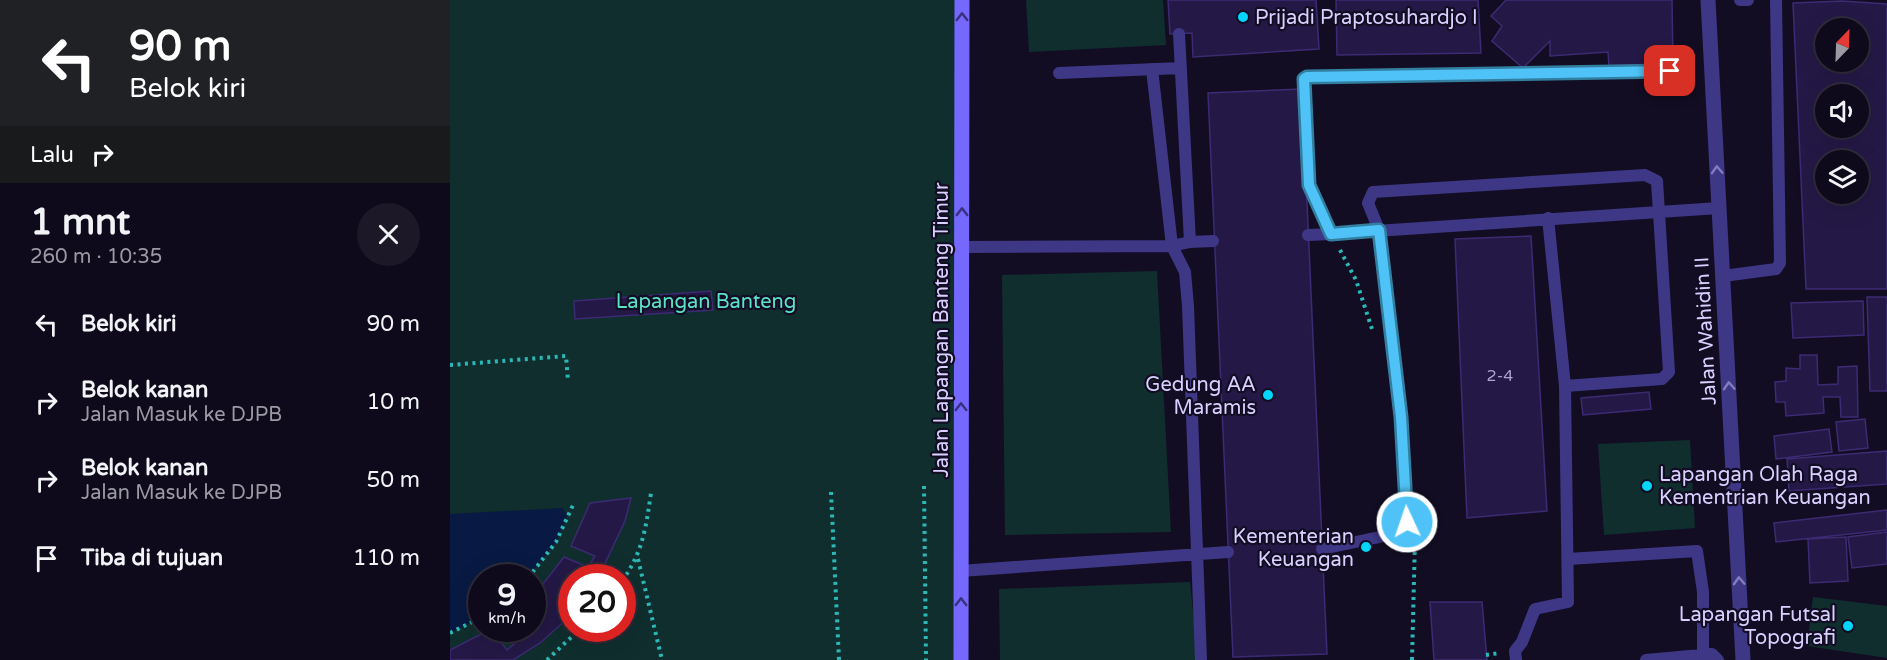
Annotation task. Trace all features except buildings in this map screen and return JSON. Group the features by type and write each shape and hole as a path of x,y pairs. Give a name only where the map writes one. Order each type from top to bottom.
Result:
{"street":[{"name":"Jalan Lapangan Banteng Timur","path":"961,660 962,0"},
{"name":"Jalan Wahidin II","path":"1708,0 1743,660"}],"lane":[{"path":"1740,0 1748,0"},
{"path":"1723,276 1776,269 1780,262 1776,0"},
{"path":"1179,34 1190,242"},
{"path":"1059,73 1181,68"},
{"path":"1152,69 1172,246 1185,272 1188,306 1201,660"},
{"path":"1331,234 1309,185 1303,84 1307,77 1670,71"},
{"path":"1322,549 1394,534 1401,530 1407,522 1401,417 1379,230 1368,203 1373,192 1646,175 1657,181 1669,372 1662,379 1565,386"},
{"path":"1308,235 1719,208"},
{"path":"1516,660 1515,651 1522,642 1535,609 1568,602 1565,386 1548,218"},
{"path":"962,247 1172,246 1213,241"},
{"path":"1568,559 1697,551 1700,554 1703,592 1703,654"},
{"path":"960,571 1228,552"},
{"path":"1646,660 1703,654 1712,654 1718,660"}],"path":[{"path":"450,365 566,356 568,381"},
{"path":"924,486 926,660"},
{"path":"831,492 840,660"},
{"path":"651,493 638,559 662,660"},
{"path":"539,564 556,542 573,505"},
{"path":"634,564 638,559"},
{"path":"450,633 468,624"},
{"path":"547,660 566,642"}],"green space":[{"name":"Lapangan Banteng","path":"450,0 962,0 960,660 450,660"},
{"path":"1026,0 1163,0 1166,45 1029,52"},
{"path":"1157,271 1171,532 1005,535 1002,275"},
{"name":"Lapangan Olah Raga Kementrian Keuangan","path":"1690,440 1695,528 1604,535 1598,444"},
{"path":"1190,582 1198,660 1000,660 999,589"},
{"name":"Lapangan Futsal Topografi","path":"1813,597 1887,606 1887,658 1807,646"}],"water":[{"path":"563,508 567,516 556,542 538,564 468,564 468,624 450,633 450,514"}],"place":[{"name":"Prijadi Praptosuhardjo I","path":"1243,17"},
{"name":"Gedung AA Maramis","path":"1268,395"},
{"name":"Lapangan Olah Raga Kementrian Keuangan","path":"1647,486"},
{"name":"Kementerian Keuangan","path":"1366,547"},
{"name":"Lapangan Futsal Topografi","path":"1848,626"}],"route":[{"path":"1407,522 1401,417 1379,230 1331,234 1309,185 1304,79 1307,77 1670,71"}]}
